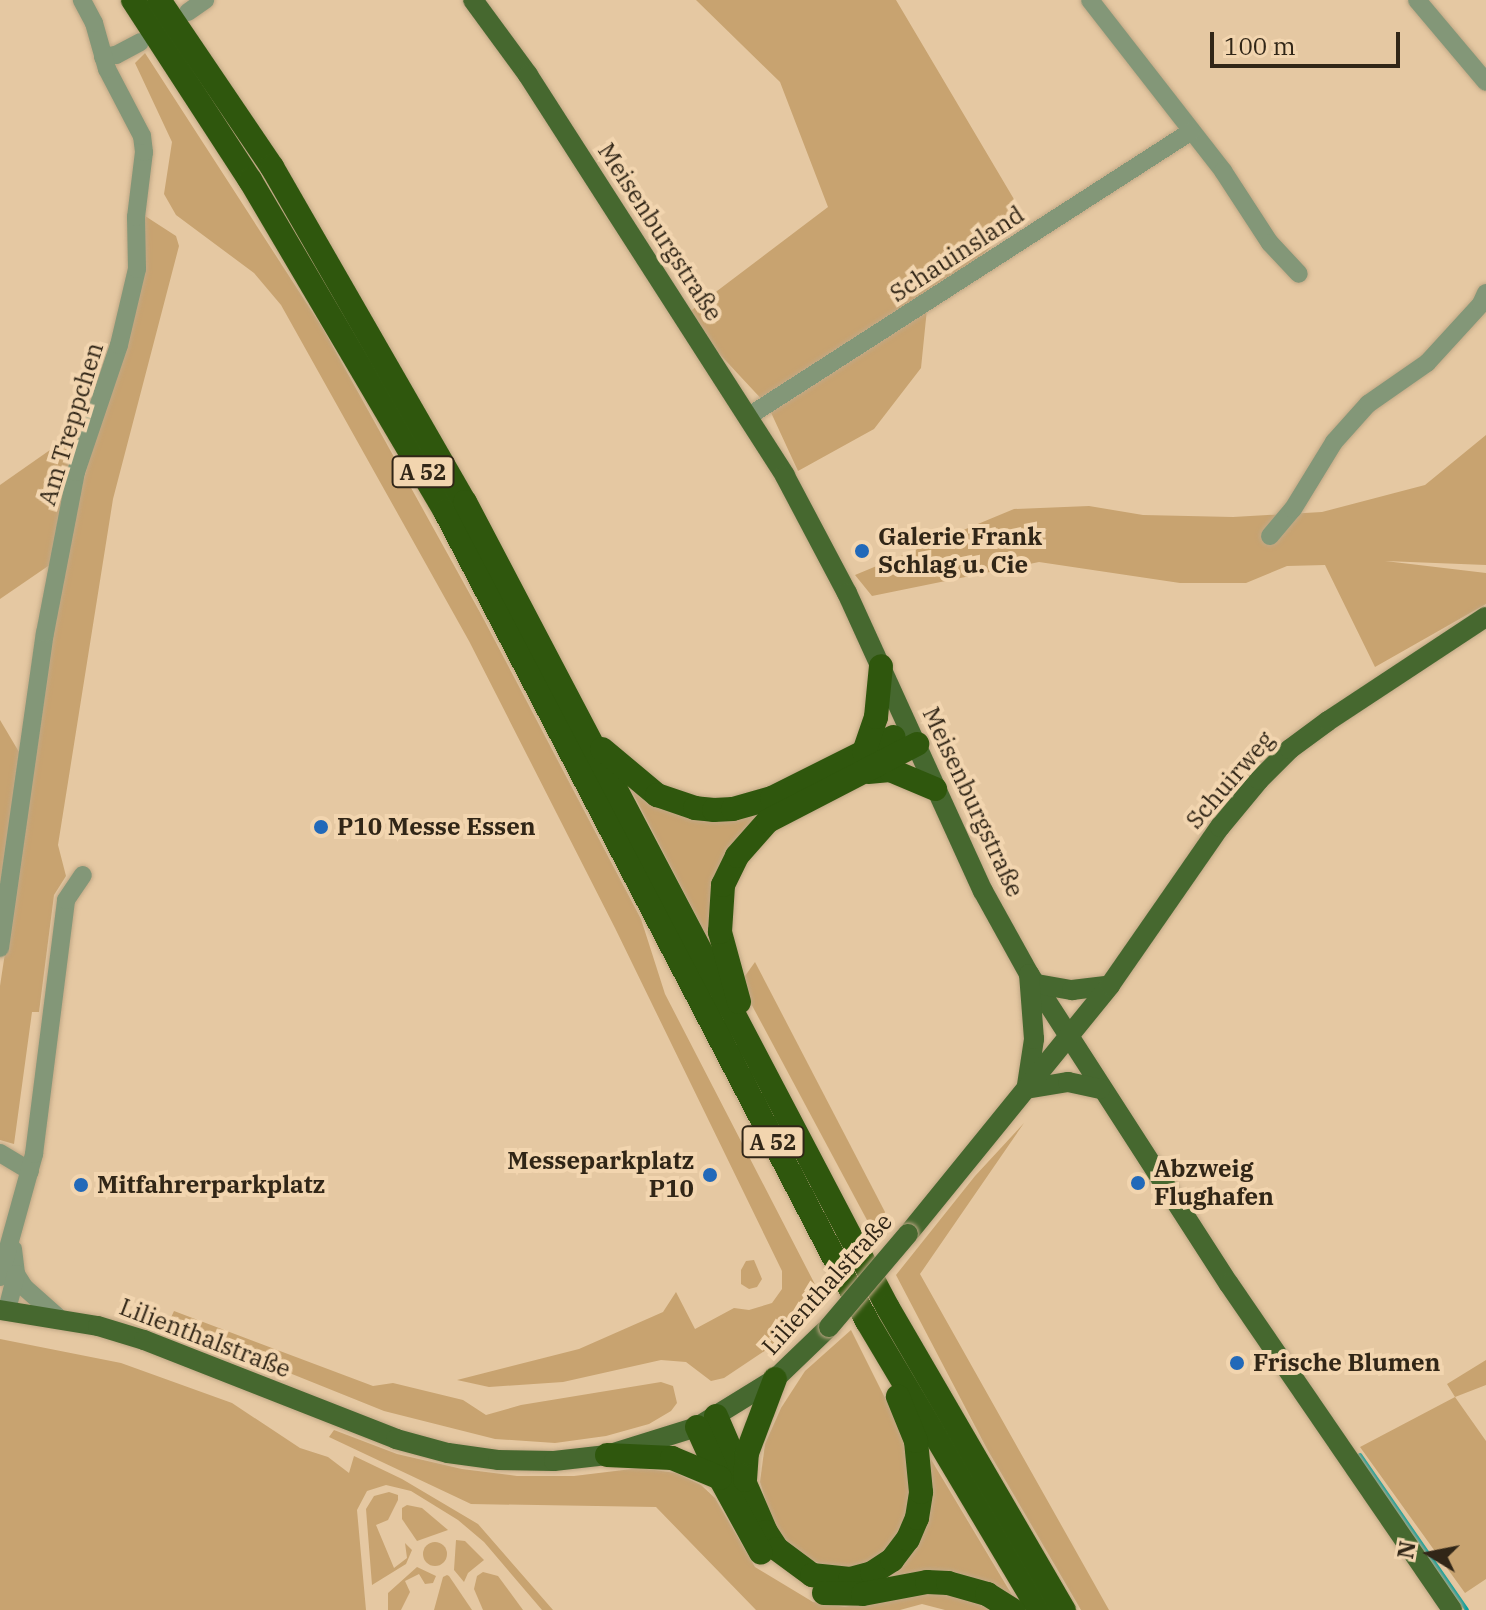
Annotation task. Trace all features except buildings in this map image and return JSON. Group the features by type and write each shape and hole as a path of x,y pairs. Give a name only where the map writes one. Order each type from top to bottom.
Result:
{"highway":[{"name":"A 52","path":"133,0 250,180 445,511 867,1321 1039,1610"},
{"name":"A 52","path":"159,0 272,167 465,502 592,739 766,1076 950,1418 1064,1610"},
{"path":"766,1076 724,955 720,932 723,885 737,856 768,821 863,762 876,717 881,666"},
{"path":"592,739 657,795 674,803 714,810 742,808 772,798 863,762 914,737"},
{"path":"863,762 935,789"},
{"path":"706,1421 744,1483 766,1532 791,1563 812,1575 850,1579 872,1573 892,1560 908,1539 917,1518 921,1492 916,1441 867,1321"},
{"path":"744,1483 747,1453 775,1379"},
{"path":"706,1421 720,1478 766,1560 798,1586 841,1595 927,1582 948,1583 987,1594 1013,1610"},
{"path":"607,1455 672,1458 720,1478"}],"main road":[{"name":"Meisenburgstraße","path":"473,0 528,75 749,416 820,541 881,666 983,891 1033,979 1070,1035 1100,1089 1452,1610"},
{"name":"Schuirweg","path":"1070,1035 1110,985 1220,827 1272,766 1328,721 1486,617"},
{"path":"1100,1089 1068,1082 1026,1089 1034,1039 1033,979 1072,990 1110,985"},
{"name":"Lilienthalstraße","path":"3,1310 59,1318 144,1340 396,1439 448,1453 498,1460 554,1461 607,1455 706,1421 775,1379 829,1327 1070,1035"}],"street":[{"name":"Am Treppchen","path":"0,948 45,633 76,472 119,345 137,269 136,217 144,152 137,121 103,57 94,23 82,0"},
{"path":"188,12 205,0"},
{"path":"1090,0 1243,199 1270,243 1299,274"},
{"path":"1417,0 1486,82"},
{"path":"103,57 116,55 140,42"},
{"name":"Schauinsland","path":"749,416 1190,132"},
{"path":"1270,536 1293,509 1334,442 1368,404 1427,363 1481,304 1486,293"},
{"path":"3,1310 8,1275 6,1249 30,1171 66,900 83,875"},
{"path":"0,1153 30,1171"},
{"path":"8,1275 59,1318"}],"shaded area":[{"path":"696,0 896,0 1024,216 979,258 929,289 921,368 874,429 798,471 768,406 684,316 828,207 780,82"},
{"path":"145,53 322,327 482,616 641,919 665,994 822,1298 781,1340 724,1378 711,1381 686,1362 661,1360 563,1382 489,1387 457,1380 579,1349 663,1312 676,1292 695,1329 734,1308 749,1310 772,1303 782,1289 782,1271 615,928 469,641 281,305 254,273 176,215 164,194 172,142 135,63"},
{"path":"142,214 176,236 179,246 113,499 58,845 66,876 54,895 39,1012 32,1012 14,1144 0,1140 0,986 63,571 83,482 144,271"},
{"path":"80,429 54,562 0,599 0,485"},
{"path":"1486,435 1486,565 1385,561 1486,573 1486,604 1375,667 1325,565 1287,566 1246,583 1180,583 1039,562 872,596 855,575 1014,509 1089,506 1143,515 1233,517 1322,512 1425,485"},
{"path":"0,720 22,757 0,902"},
{"path":"624,776 659,803 775,804 736,847 717,956"},
{"path":"755,962 885,1212 875,1235 740,983"},
{"path":"1024,1123 920,1274 1109,1610 1081,1610 987,1449 896,1275 975,1176"},
{"path":"754,1260 762,1279 757,1287 749,1289 741,1284 741,1270 746,1261"},
{"path":"174,1311 373,1386 393,1383 463,1400 486,1415 521,1405 661,1382 673,1386 677,1403 671,1411 649,1424 606,1436 555,1443 495,1439 384,1411 168,1324"},
{"path":"851,1330 908,1444 910,1493 901,1534 878,1560 842,1570 794,1555 774,1527 760,1482 765,1444 781,1408 805,1371"},
{"path":"0,1339 121,1363 232,1403 300,1448 328,1457 349,1473 354,1456 402,1479 478,1524 553,1610 542,1610 484,1542 458,1520 411,1491 386,1485 367,1491 357,1510 366,1610 0,1610"},
{"path":"1486,1360 1486,1385 1455,1397 1447,1384"},
{"path":"1455,1397 1486,1441 1486,1579 1465,1593 1360,1447"},
{"path":"334,1430 397,1454 462,1469 517,1476 574,1476 640,1468 676,1473 701,1485 715,1498 755,1567 813,1602 845,1607 925,1590 972,1595 1004,1610 945,1610 922,1604 900,1610 756,1610 656,1507 471,1504 329,1437"},
{"path":"926,1451 1018,1605 877,1581 900,1562"},
{"path":"389,1492 398,1495 398,1500 388,1520 376,1525 394,1568 407,1558 405,1543 412,1550 406,1564 372,1585 366,1509 374,1496"},
{"path":"407,1505 422,1508 448,1530 417,1541 402,1519 402,1508"},
{"path":"456,1540 465,1541 484,1560 468,1573 464,1582 454,1570"},
{"path":"435,1542 446,1549 447,1554 440,1565 435,1566 424,1559 423,1554 430,1543"},
{"path":"417,1567 436,1576 433,1583 425,1584 419,1574 405,1581 410,1592 401,1610 388,1610 388,1593"},
{"path":"483,1572 498,1576 523,1610 483,1610 474,1589 477,1576"},
{"path":"447,1575 472,1610 434,1610 443,1577"}],"waterway":[{"path":"1360,1455 1467,1610"}],"place":[{"name":"Galerie Frank Schlag u. Cie","path":"862,551"},
{"name":"P10 Messe Essen","path":"321,827"},
{"name":"Messeparkplatz P10","path":"710,1175"},
{"name":"Abzweig Flughafen","path":"1138,1183"},
{"name":"Mitfahrerparkplatz","path":"81,1185"},
{"name":"Frische Blumen","path":"1237,1363"}]}
